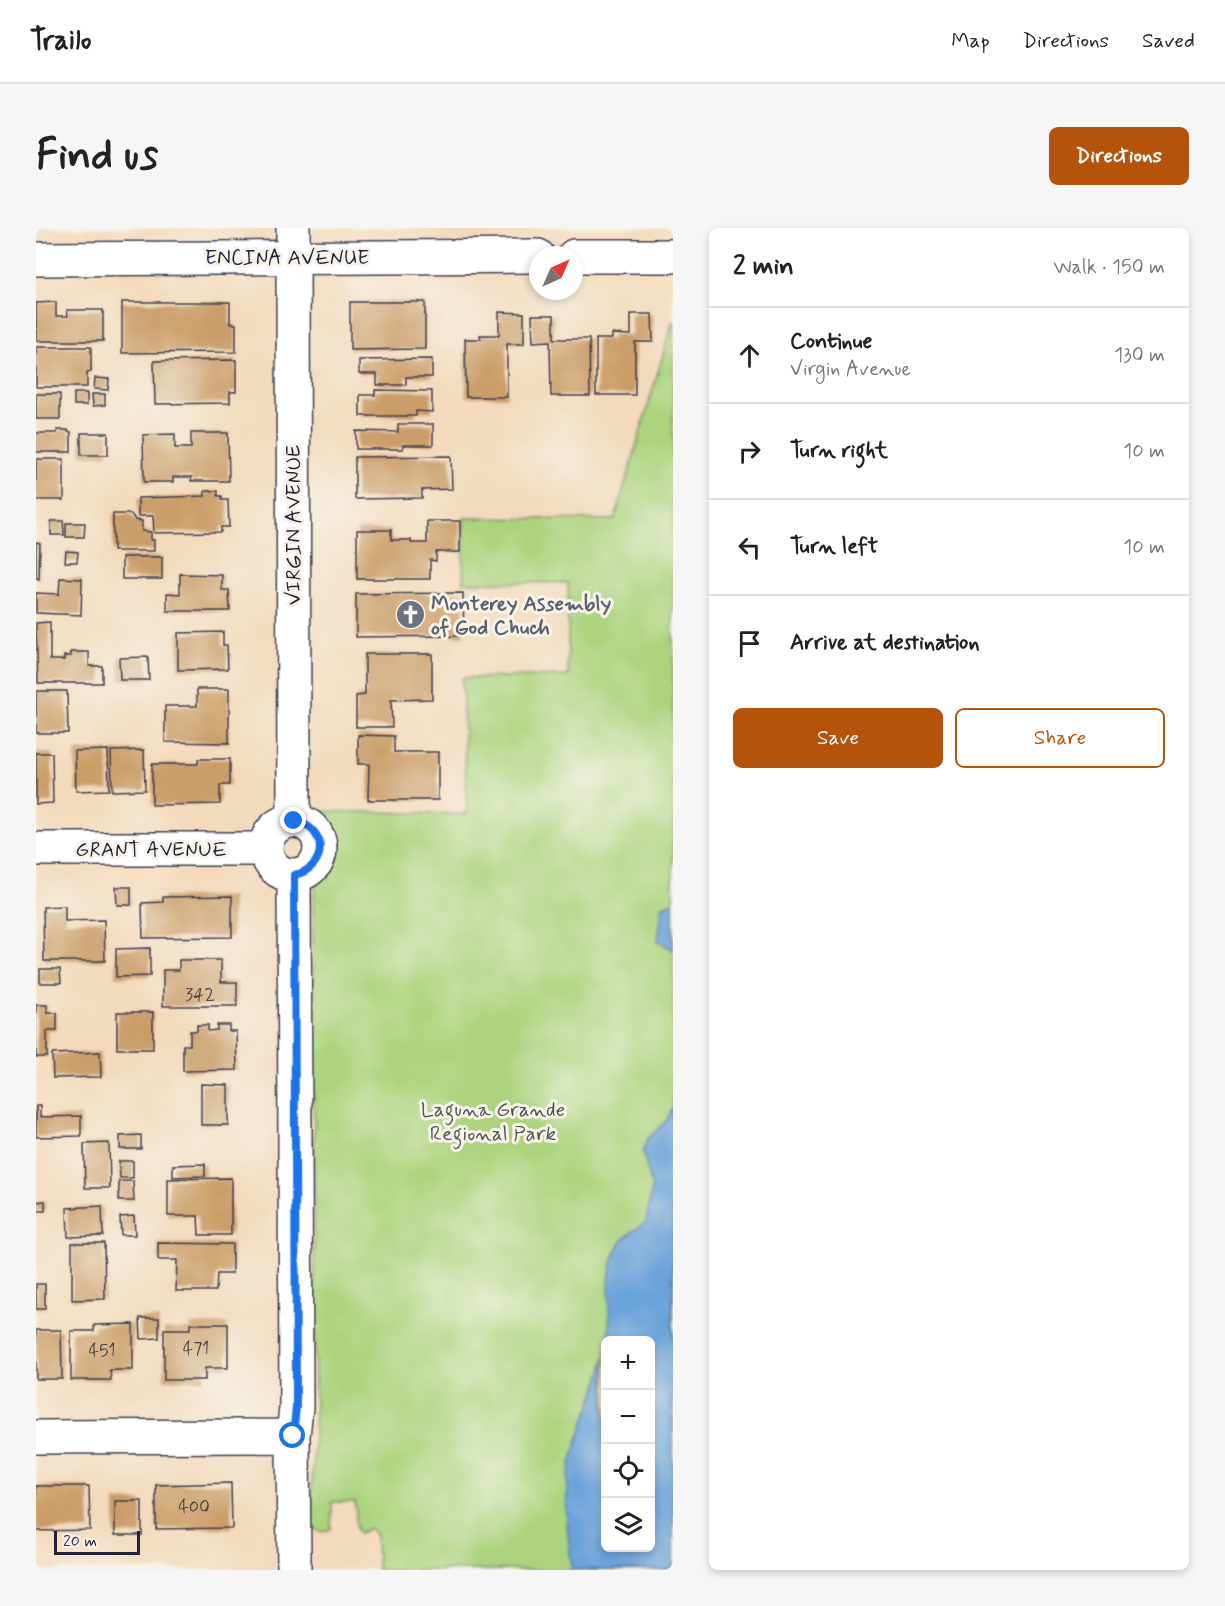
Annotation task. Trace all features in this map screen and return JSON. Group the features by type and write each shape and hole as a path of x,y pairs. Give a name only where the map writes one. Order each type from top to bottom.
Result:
{"street":[{"name":"ENCINA AVENUE","path":"36,259 293,242 529,255"},
{"name":"VIRGIN AVENUE","path":"293,242 294,821"},
{"path":"583,256 673,256"},
{"path":"294,821 303,823 317,835 320,853 310,868 294,875 278,870 268,857 266,849 268,840 277,826 294,821"},
{"name":"GRANT AVENUE","path":"36,849 266,849"},
{"path":"294,875 296,1407 293,1436 294,1570"},
{"path":"36,1437 293,1436"}],"green space":[{"name":"Laguna Grande Regional Park","path":"673,320 673,1570 377,1570 376,1535 369,1528 360,1533 357,1530 355,1502 332,1502 331,1529 323,1532 313,1529 315,1407 313,902 316,884 329,856 327,841 314,811 467,814 462,678 568,676 568,583 463,582 464,518 615,520"}],"water":[{"path":"673,901 673,950 658,941 662,907"},
{"path":"673,1107 673,1570 572,1570 567,1515 568,1481 575,1449 601,1375 601,1552 655,1552 655,1336 608,1336 609,1278 615,1254 621,1243 646,1222 652,1187 643,1152 647,1140 666,1121"}],"building":[{"path":"56,302 56,316 68,316 67,310 103,310 103,341 36,341 36,303"},
{"path":"122,302 230,302 230,324 236,324 236,352 122,353"},
{"path":"350,302 425,302 425,349 350,350"},
{"path":"499,312 524,313 524,344 507,344 507,397 466,397 465,339 481,339 480,335 499,335"},
{"path":"631,314 652,314 653,342 635,342 635,395 596,395 596,339 612,339 612,334 631,335"},
{"path":"532,315 554,315 554,339 589,339 590,396 551,396 550,341 533,342"},
{"path":"36,347 91,347 91,372 87,373 87,387 36,387"},
{"path":"432,359 432,377 406,377 406,385 377,385 377,374 359,374 359,360"},
{"path":"236,360 236,392 230,392 230,403 155,404 154,361"},
{"path":"95,378 109,379 108,390 94,389"},
{"path":"375,390 432,391 432,412 416,411 416,416 360,416 360,395 375,395"},
{"path":"74,393 87,393 87,405 74,405"},
{"path":"36,394 60,394 60,419 36,419"},
{"path":"92,394 105,394 105,405 93,406"},
{"path":"398,424 433,424 433,445 403,445 403,449 356,449 356,431 398,432"},
{"path":"57,430 71,432 71,452 36,452 36,433 57,433"},
{"path":"81,433 108,433 108,455 81,455"},
{"path":"191,433 228,433 229,481 191,481 192,477 173,477 173,482 144,482 143,435 175,434 175,448 191,448"},
{"path":"451,456 452,489 422,490 422,498 355,499 355,457"},
{"path":"36,459 64,459 64,500 36,500"},
{"path":"205,491 218,491 218,496 222,496 222,500 228,500 229,527 221,527 221,532 154,533 153,516 138,516 138,498 205,496"},
{"path":"113,514 131,514 135,520 142,521 142,531 151,532 154,551 113,551"},
{"path":"51,521 63,521 64,535 51,535"},
{"path":"427,521 460,521 460,552 436,552 436,561 430,560 430,579 357,579 357,530 391,530 391,540 427,543"},
{"path":"66,523 85,523 84,537 66,537"},
{"path":"36,542 40,543 39,579 36,578"},
{"path":"66,551 78,552 77,562 65,562"},
{"path":"122,557 162,557 162,579 122,579"},
{"path":"180,574 222,575 222,590 229,590 230,611 167,611 167,593 180,594"},
{"path":"60,578 82,579 81,615 36,613 36,593 59,594"},
{"name":"Monterey Assembly of God Chuch","path":"463,593 464,636 356,637 356,594"},
{"path":"50,622 50,660 64,660 64,656 71,656 71,652 89,652 89,666 102,666 102,683 38,683 36,623"},
{"path":"223,632 223,645 227,645 228,669 178,670 178,633"},
{"path":"365,654 432,654 432,699 391,700 392,727 356,727 356,696 365,695"},
{"path":"148,657 149,680 120,680 119,658"},
{"path":"197,689 229,689 229,743 165,742 165,706 197,706"},
{"path":"36,691 67,691 68,733 36,733"},
{"path":"358,735 394,736 394,752 438,752 438,800 368,800 369,764 358,764"},
{"path":"108,750 109,790 76,791 75,751"},
{"path":"144,750 145,790 112,791 111,751"},
{"path":"36,753 52,753 53,803 36,804"},
{"path":"198,759 230,759 230,785 220,785 220,804 152,805 152,764 198,764"},
{"path":"116,887 131,887 131,905 117,905"},
{"path":"232,896 232,937 143,938 142,903 163,902 163,897"},
{"path":"65,906 65,921 104,920 105,961 44,961 43,907"},
{"path":"150,948 150,976 116,977 116,949"},
{"path":"179,960 221,960 221,982 237,982 237,1006 163,1006 163,970 179,970"},
{"path":"40,969 60,969 61,983 40,983"},
{"path":"36,1005 47,1005 47,1013 57,1013 57,1031 47,1031 47,1057 36,1057"},
{"path":"117,1012 153,1012 153,1049 117,1049"},
{"path":"197,1025 208,1025 208,1031 217,1030 217,1025 229,1025 229,1031 236,1031 237,1070 183,1071 183,1045 190,1045 190,1031 197,1031"},
{"path":"100,1052 101,1077 53,1078 52,1054"},
{"path":"201,1084 228,1085 228,1125 201,1125"},
{"path":"36,1106 40,1106 40,1117 81,1116 81,1136 36,1137"},
{"path":"141,1135 141,1149 120,1149 120,1136"},
{"path":"109,1143 110,1188 85,1188 84,1144"},
{"path":"119,1161 133,1161 133,1178 120,1178"},
{"path":"205,1164 205,1176 173,1177 173,1165"},
{"path":"231,1178 231,1235 199,1235 198,1216 168,1216 168,1179"},
{"path":"119,1181 133,1181 134,1201 119,1201"},
{"path":"45,1201 45,1211 36,1211 36,1202"},
{"path":"102,1206 103,1236 68,1237 67,1208"},
{"path":"134,1216 135,1235 121,1235 120,1217"},
{"path":"72,1243 104,1243 105,1299 72,1300"},
{"path":"158,1243 232,1244 232,1274 217,1274 216,1291 176,1291 177,1260 158,1260"},
{"path":"36,1284 45,1284 45,1309 36,1309"},
{"path":"140,1318 159,1318 159,1338 141,1339"},
{"path":"133,1324 133,1370 110,1370 111,1380 71,1380 71,1331 94,1331 94,1325"},
{"path":"190,1324 228,1324 228,1368 205,1368 205,1380 164,1380 164,1329 190,1329"},
{"path":"36,1330 61,1330 62,1379 36,1379"},
{"path":"231,1483 232,1528 156,1529 156,1485"},
{"path":"36,1486 89,1486 90,1530 36,1531"},
{"path":"115,1501 142,1501 142,1535 115,1535"}],"place":[{"name":"Monterey Assembly of God Chuch","path":"410,615"}],"route":[{"path":"293,1436 296,1407 294,875 310,868 320,853 317,835 303,823 294,821"}]}
